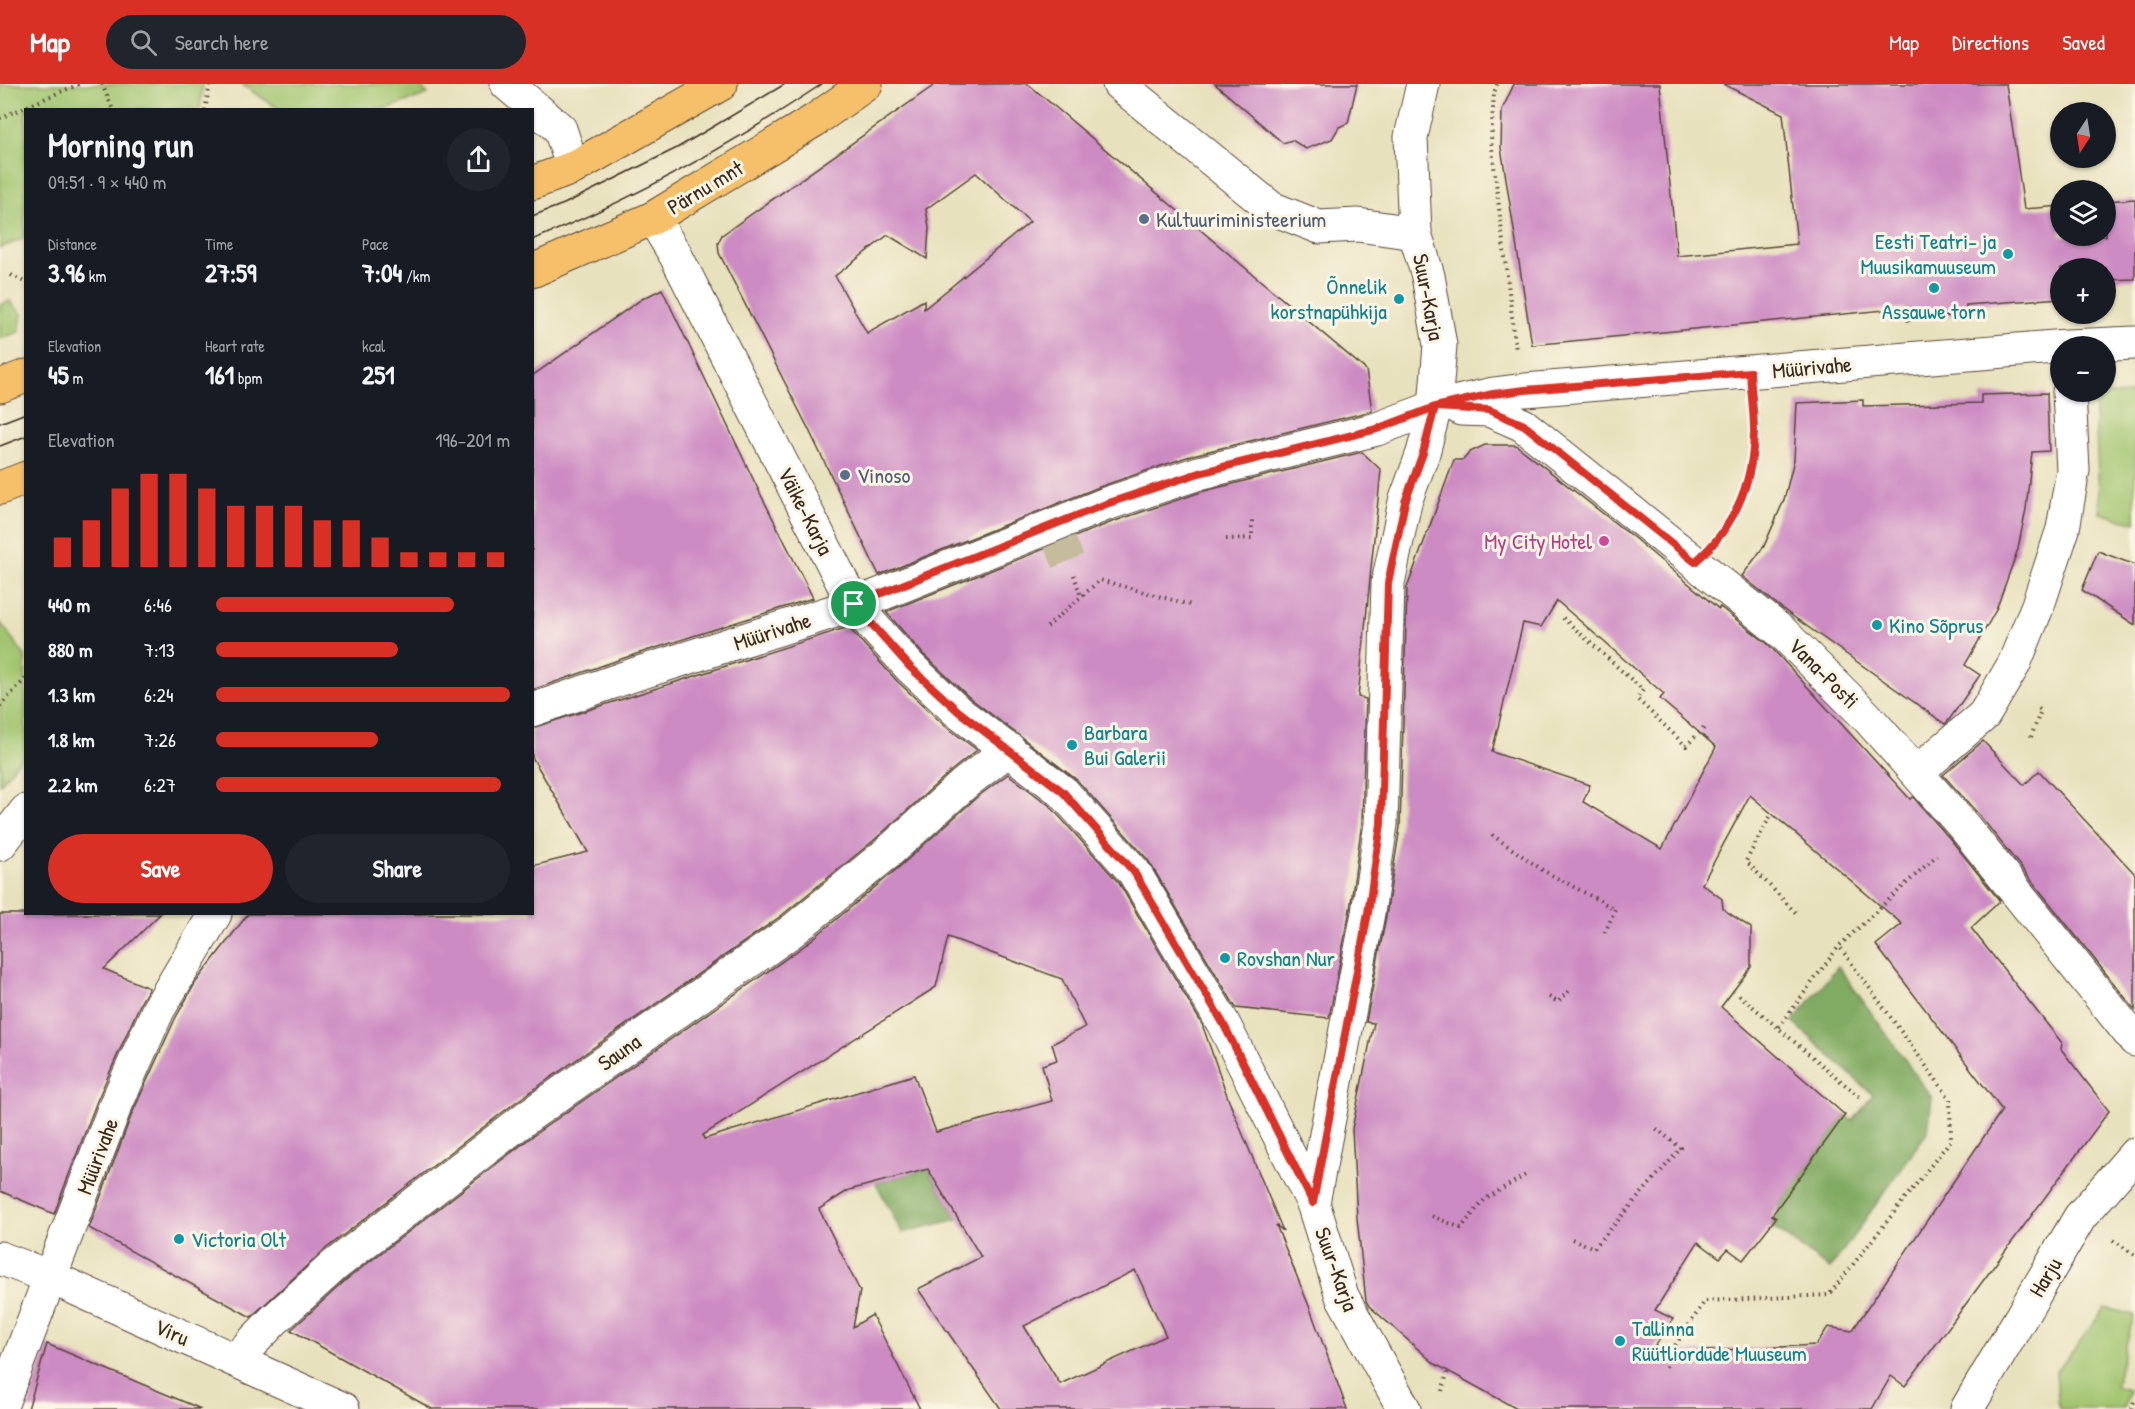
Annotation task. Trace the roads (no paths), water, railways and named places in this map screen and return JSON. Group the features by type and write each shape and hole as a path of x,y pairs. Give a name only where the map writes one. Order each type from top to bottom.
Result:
{"main road":[{"path":"534,182 573,168 721,84"},
{"name":"Pärnu mnt","path":"534,270 653,218 815,120 866,84"},
{"path":"0,386 24,377"},
{"path":"0,488 24,479"}],"street":[{"path":"507,84 560,129 573,168"},
{"name":"Suur-Karja","path":"1119,84 1271,208 1319,227 1358,225 1415,233"},
{"name":"Suur-Karja","path":"1404,1409 1342,1296 1313,1203 1368,913 1381,824 1388,583 1405,502 1423,453 1435,407 1440,345 1428,276 1415,233 1411,137 1423,84"},
{"name":"Väike-Karja","path":"653,218 676,256 854,604 926,682 958,711 1063,792 1134,872 1223,1023 1313,1203"},
{"name":"Müürivahe","path":"2116,344 2135,343"},
{"name":"Müürivahe","path":"534,709 854,604 1054,528 1106,504 1199,473 1377,429 1435,407 1493,394 1525,390 2050,347"},
{"path":"1917,772 1984,715 2014,664 2038,604 2063,529 2073,470 2070,402"},
{"name":"Vana-Posti","path":"1435,407 1489,410 1524,425 1783,633 1867,717 1917,772 1965,828 2135,1040"},
{"name":"Sauna","path":"235,1360 273,1320 335,1265 526,1117 792,931 885,855 964,784 1009,749"},
{"path":"0,844 24,814"},
{"name":"Müürivahe","path":"0,1409 114,1109 158,1010 214,915"},
{"name":"Harju","path":"1966,1409 2080,1217 2135,1154"},
{"name":"Viru","path":"0,1258 50,1277 343,1409"}],"tunnel":[{"path":"1055,531 1074,575"}],"tram line":[{"path":"534,215 564,204 677,148 785,84"},
{"path":"534,239 608,207 681,170 788,107 822,84"},
{"path":"0,423 24,414"},
{"path":"0,446 24,437"}],"place":[{"name":"Kultuuriministeerium","path":"1144,219"},
{"name":"Eesti Teatri- ja Muusikamuuseum","path":"2008,254"},
{"name":"Assauwe torn","path":"1934,288"},
{"name":"Õnnelik korstnapühkija","path":"1399,299"},
{"name":"Vinoso","path":"845,475"},
{"name":"My City Hotel","path":"1604,541"},
{"name":"Kino Sõprus","path":"1877,625"},
{"name":"Barbara Bui Galerii","path":"1072,745"},
{"name":"Rovshan Nur","path":"1225,958"},
{"name":"Victoria Olt","path":"179,1239"},
{"name":"Tallinna Rüütliordude Muuseum","path":"1620,1341"}]}
